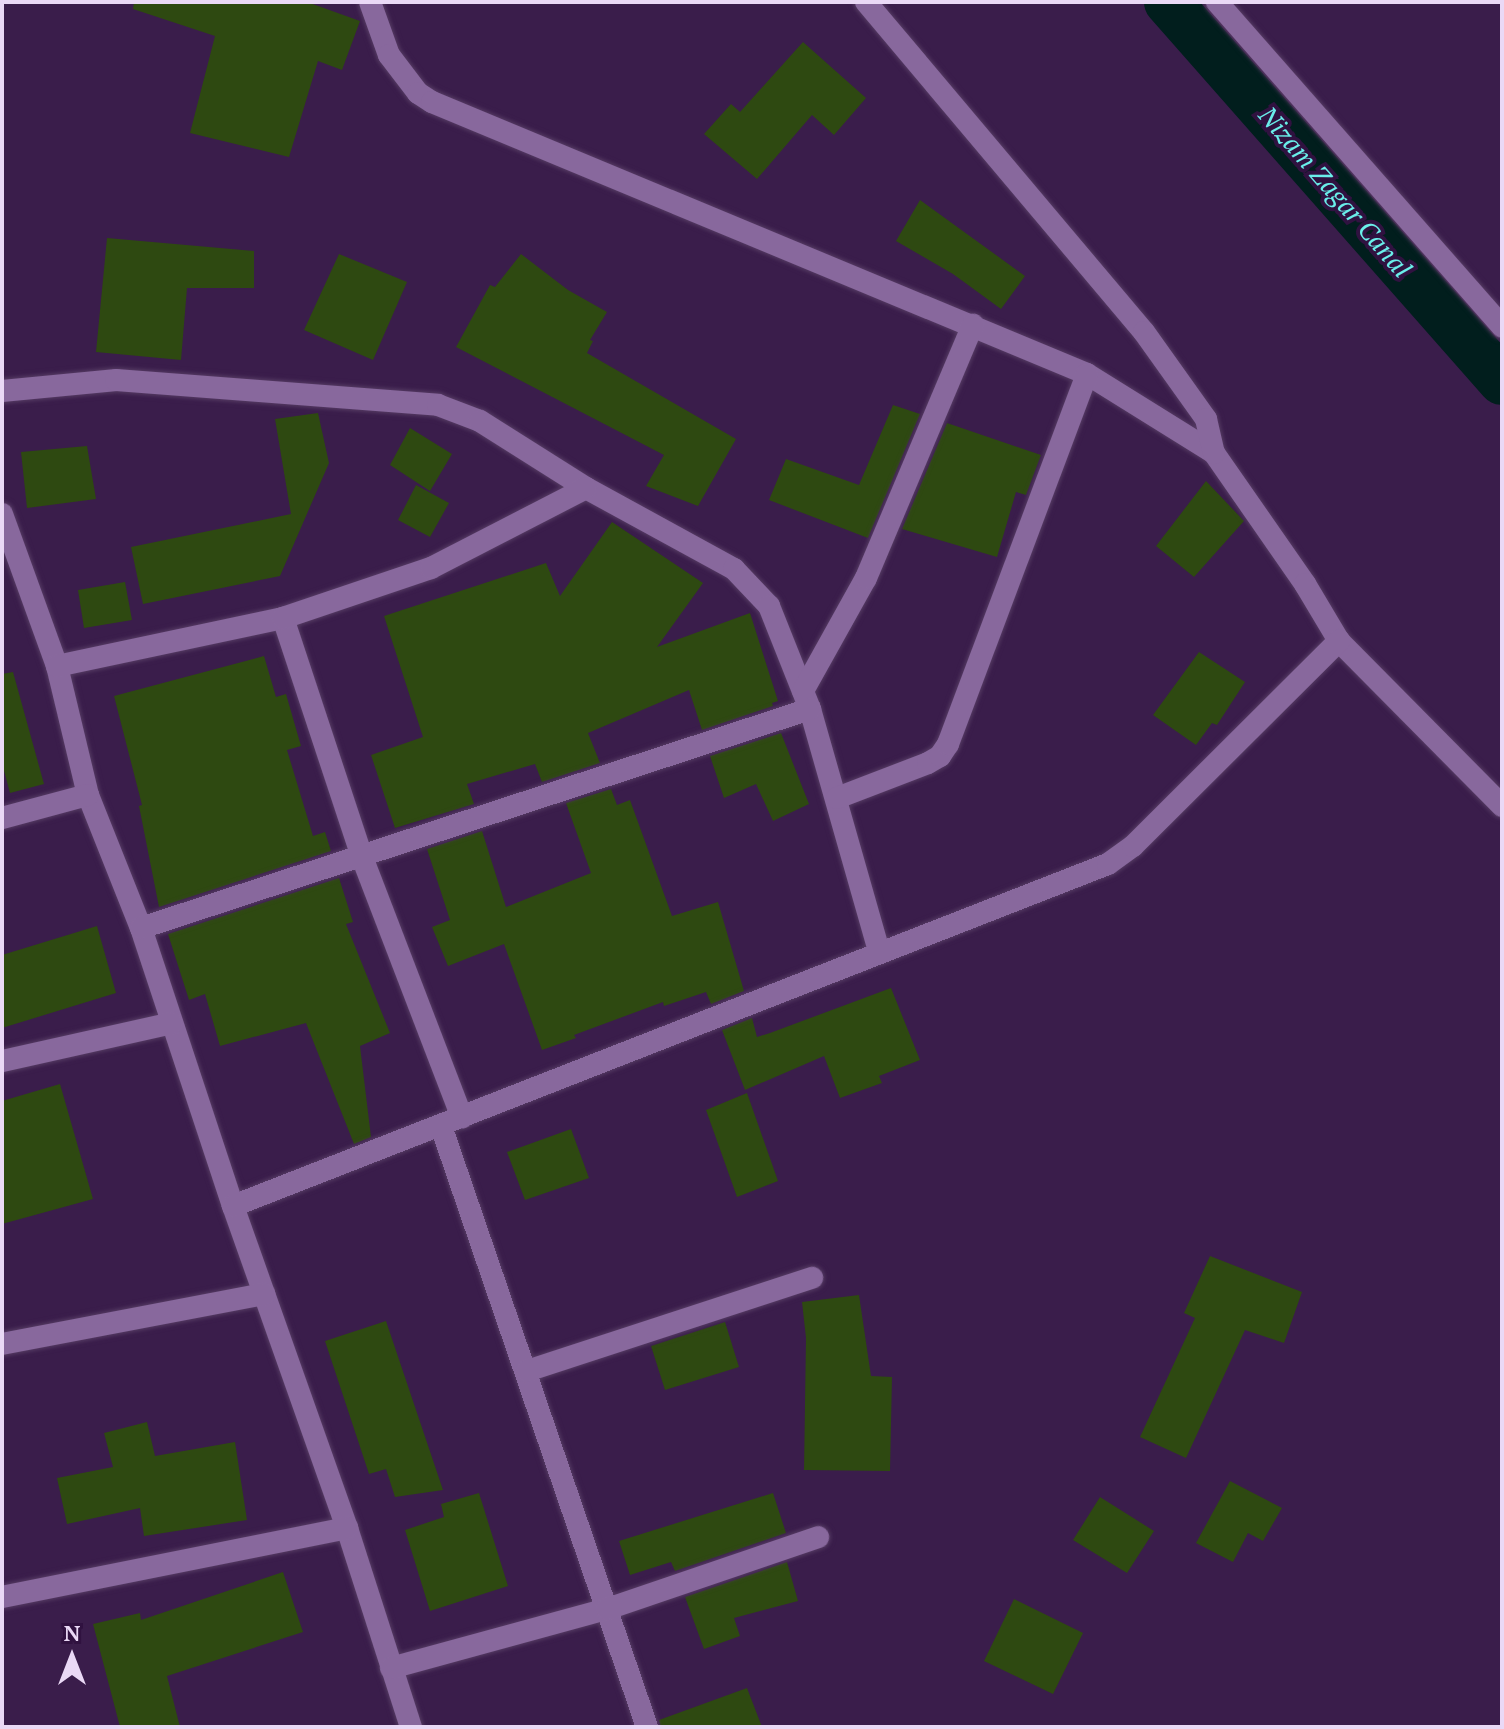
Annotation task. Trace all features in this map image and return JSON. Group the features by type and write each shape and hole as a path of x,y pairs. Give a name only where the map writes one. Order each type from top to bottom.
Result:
{"street":[{"path":"370,2 389,55 418,93 432,102 1087,374 1123,400 1214,453"},
{"path":"866,2 1144,332 1206,419 1214,453 1305,584 1339,641 1502,806"},
{"path":"1217,2 1502,326"},
{"path":"141,928 362,857 807,700 866,578 973,325"},
{"path":"837,798 928,763 940,756 948,744 1087,374"},
{"path":"2,391 116,380 438,405 480,421 586,488 698,546 749,580 769,606 807,700 879,951"},
{"path":"57,666 283,618 431,568 586,488"},
{"path":"2,514 57,666 88,795 141,928 233,1206 347,1528 411,1727"},
{"path":"283,618 362,857 462,1117"},
{"path":"233,1206 1119,857 1339,641"},
{"path":"2,818 88,795"},
{"path":"2,1061 172,1023"},
{"path":"441,1126 647,1727"},
{"path":"527,1371 812,1278"},
{"path":"2,1344 264,1294"},
{"path":"2,1597 347,1528"},
{"path":"391,1668 607,1609 818,1537"}],"building":[{"path":"134,2 307,2 360,21 342,70 318,61 289,157 190,133 215,36 133,9"},
{"path":"803,42 866,98 834,135 812,115 757,179 704,134 731,104 740,112"},
{"path":"920,200 1025,276 1001,309 953,274 896,241"},
{"path":"107,238 254,251 254,288 187,288 181,360 96,352"},
{"path":"339,254 407,282 373,360 304,330"},
{"path":"521,254 568,290 607,312 590,340 593,341 587,353 736,439 698,506 646,486 664,455 456,347 490,285 495,287"},
{"path":"893,405 920,414 868,538 769,500 786,459 859,485"},
{"path":"318,413 329,463 280,576 143,604 131,547 291,514 275,419"},
{"path":"947,423 1041,455 1026,495 1016,492 997,557 902,529"},
{"path":"410,428 452,454 430,491 390,465"},
{"path":"87,446 96,499 27,508 21,452"},
{"path":"1206,481 1244,521 1194,577 1156,546"},
{"path":"416,485 449,503 430,537 398,520"},
{"path":"612,522 703,583 657,647 750,613 778,701 772,703 773,706 702,730 689,690 588,733 600,763 542,782 535,764 467,784 474,804 395,828 371,755 423,737 384,616 546,563 560,596"},
{"path":"125,582 132,620 84,628 78,590"},
{"path":"1199,652 1245,682 1217,725 1212,723 1196,745 1153,715"},
{"path":"264,656 276,697 286,694 301,746 287,750 313,836 325,832 331,851 159,907 139,806 142,805 114,696"},
{"path":"13,672 44,784 10,793 2,763 2,674"},
{"path":"781,733 809,804 773,821 756,784 724,798 710,756"},
{"path":"611,789 617,805 630,800 672,916 718,902 744,991 711,1004 706,992 664,1006 663,1002 542,1050 504,944 448,966 432,927 450,920 427,849 482,831 506,907 591,873 566,803"},
{"path":"339,878 353,922 346,924 390,1033 360,1046 371,1137 354,1144 306,1023 220,1046 205,994 189,1000 168,934"},
{"path":"97,926 116,993 2,1028 2,955"},
{"path":"891,988 920,1060 879,1076 882,1083 840,1098 824,1056 745,1090 722,1030 752,1018 757,1037"},
{"path":"60,1084 93,1199 2,1224 2,1101"},
{"path":"747,1093 778,1181 737,1197 706,1110"},
{"path":"571,1129 589,1178 525,1200 507,1152"},
{"path":"1210,1256 1302,1292 1284,1343 1245,1330 1186,1458 1140,1437 1195,1318 1184,1313"},
{"path":"859,1295 871,1376 892,1377 890,1471 804,1470 806,1338 802,1302"},
{"path":"386,1321 443,1490 395,1497 386,1469 369,1474 325,1341"},
{"path":"725,1322 739,1367 665,1390 651,1346"},
{"path":"147,1422 155,1456 235,1442 247,1520 144,1536 140,1508 67,1524 57,1478 113,1467 104,1433"},
{"path":"1230,1481 1282,1508 1263,1541 1248,1533 1233,1562 1196,1543"},
{"path":"479,1493 508,1586 430,1611 405,1530 444,1517 441,1504"},
{"path":"773,1493 786,1533 675,1571 671,1562 630,1575 619,1541"},
{"path":"1100,1497 1154,1531 1127,1573 1073,1540"},
{"path":"787,1562 798,1601 734,1618 740,1636 704,1649 685,1597"},
{"path":"283,1572 303,1632 167,1676 180,1727 120,1727 93,1624 140,1613 141,1620"},
{"path":"1014,1599 1083,1633 1053,1694 984,1661"},
{"path":"747,1688 762,1727 661,1727 659,1720"}],"waterway":[{"name":"Nizam Zagar Canal","path":"1168,2 1502,381"}]}
